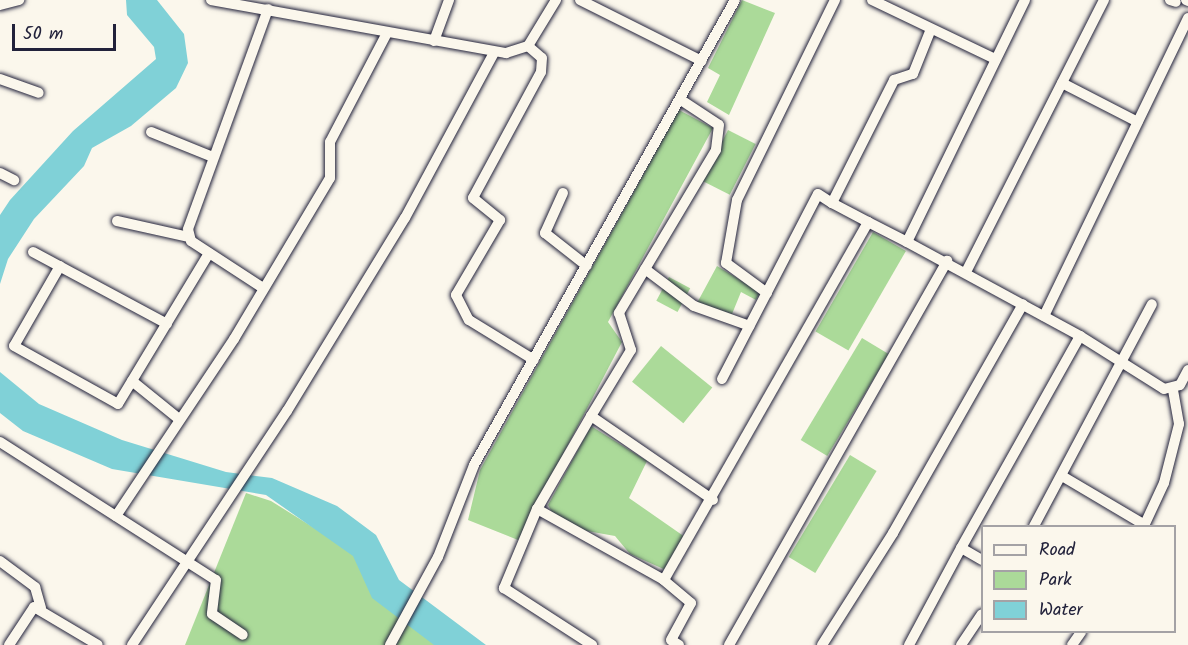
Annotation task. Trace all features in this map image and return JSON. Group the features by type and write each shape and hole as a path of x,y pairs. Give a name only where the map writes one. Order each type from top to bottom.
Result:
{"street":[{"path":"0,5 19,0"},
{"path":"211,0 245,3 387,33 494,52 528,46 556,0"},
{"path":"434,41 449,0"},
{"path":"580,0 702,61"},
{"path":"390,645 428,576 474,465 681,100 735,0"},
{"path":"767,293 726,263 734,211 835,0"},
{"path":"872,0 995,59"},
{"path":"907,242 1024,0"},
{"path":"966,272 1104,0"},
{"path":"189,237 213,157 268,9"},
{"path":"1044,316 1188,18"},
{"path":"832,203 894,80 913,74 931,29"},
{"path":"116,516 263,288 330,178 330,142 387,33"},
{"path":"528,46 542,58 541,72 473,198 500,220 456,295 470,320 534,360"},
{"path":"132,645 185,560 246,471 405,218 494,52"},
{"path":"0,79 39,93"},
{"path":"1062,83 1138,122"},
{"path":"592,645 504,588 537,509 631,350 630,338 618,319 718,142 719,125 681,100"},
{"path":"151,132 213,157"},
{"path":"0,173 14,180"},
{"path":"563,193 545,233 587,266"},
{"path":"722,379 818,194 868,222 947,261 1080,336 1123,364 1173,390"},
{"path":"117,221 189,237 209,253 263,288"},
{"path":"664,580 714,500 868,222"},
{"path":"33,252 167,324"},
{"path":"60,266 16,340 17,351 110,403 123,399 209,253"},
{"path":"729,645 947,261"},
{"path":"645,268 694,306 750,326"},
{"path":"1035,525 1123,364 1152,303"},
{"path":"822,645 893,533 1023,304"},
{"path":"909,645 1080,336"},
{"path":"1144,525 1164,483 1179,424 1173,390 1188,370"},
{"path":"132,381 179,419"},
{"path":"591,416 714,500"},
{"path":"0,442 216,580 212,614 243,635"},
{"path":"1062,476 1142,525"},
{"path":"537,509 664,580 691,603 673,643"},
{"path":"961,548 981,559"},
{"path":"0,561 35,587 41,608 98,645"},
{"path":"9,645 29,612 41,608"},
{"path":"965,644 981,616"}],"green space":[{"path":"742,0 775,13 729,115 707,102 720,75 708,68"},
{"path":"679,110 713,128 608,322 622,342 518,540 468,520 480,470"},
{"path":"728,130 756,144 730,195 702,181"},
{"path":"873,232 906,251 848,351 816,332"},
{"path":"717,266 760,292 756,300 741,292 732,314 697,303"},
{"path":"669,277 690,288 678,312 656,301"},
{"path":"862,338 889,354 827,456 801,440"},
{"path":"661,346 712,388 683,423 632,382"},
{"path":"591,426 647,461 629,498 685,537 668,571 630,554 615,536 559,526 548,505"},
{"path":"850,455 877,471 815,573 789,557"},
{"path":"246,493 271,501 372,564 446,645 185,645"}],"water":[{"path":"126,0 157,0 184,34 188,63 176,88 131,126 92,148 84,166 34,219 8,259 0,284 0,215 10,200 73,131 156,59 154,47 127,15"},
{"path":"0,372 39,404 122,440 226,472 272,478 337,506 376,535 399,580 486,645 434,645 372,598 353,556 266,495 112,469 23,431 0,413"}]}
